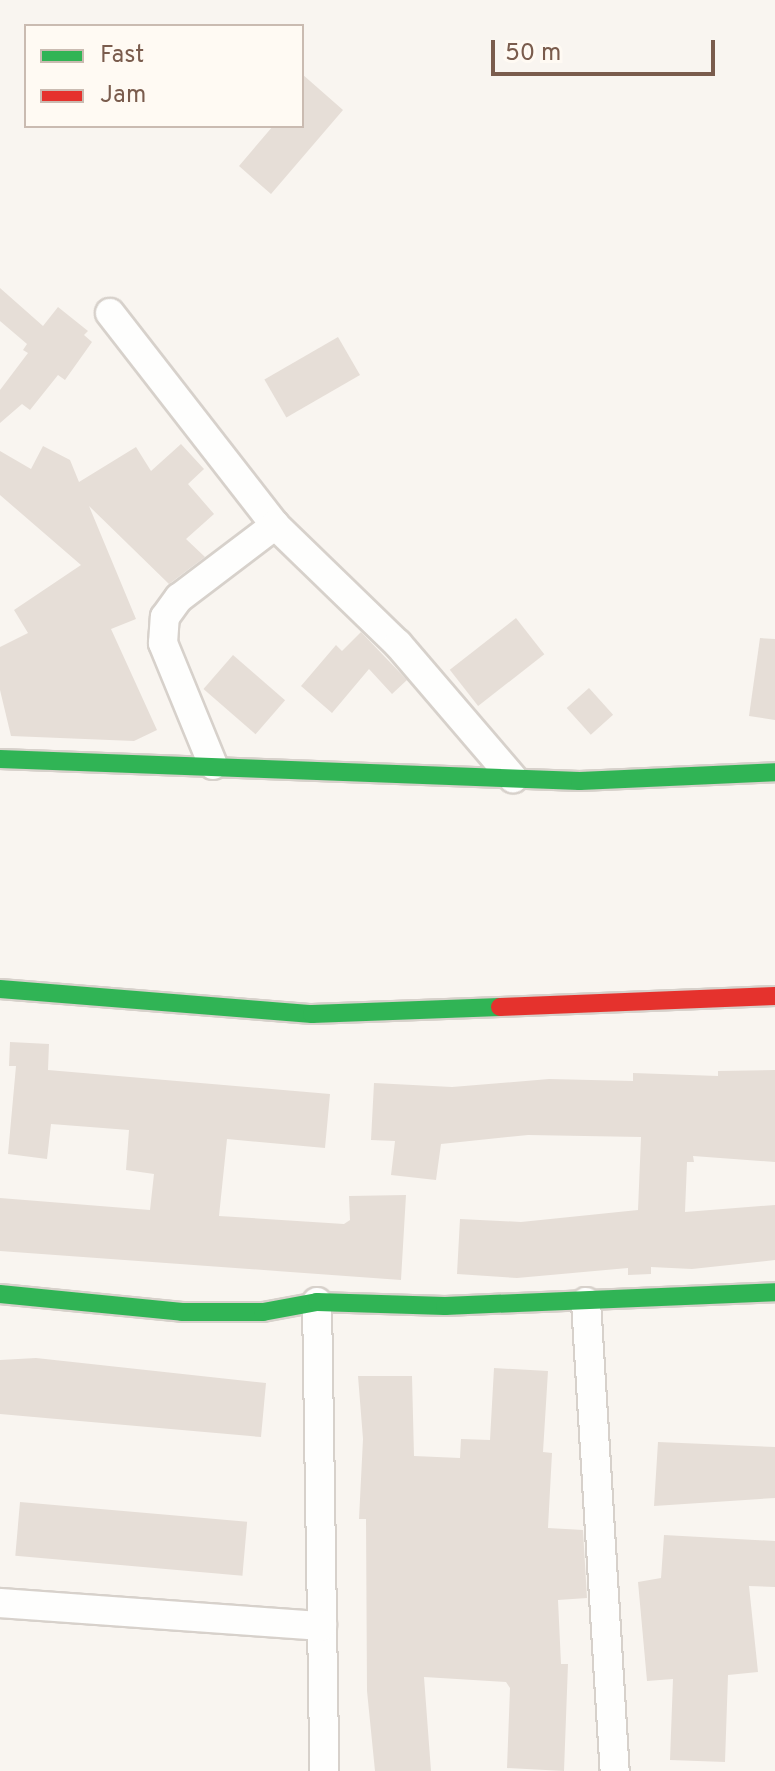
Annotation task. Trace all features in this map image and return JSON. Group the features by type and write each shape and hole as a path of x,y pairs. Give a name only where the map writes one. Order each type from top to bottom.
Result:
{"street":[{"path":"110,313 275,525 398,644 513,778"},
{"path":"213,765 163,643 165,617 179,598 275,525"},
{"path":"0,759 580,781 775,772"},
{"path":"0,989 312,1014 775,996"},
{"path":"0,1294 182,1312 263,1312 317,1302 445,1306 775,1292"},
{"path":"317,1302 324,1771"},
{"path":"586,1302 615,1771"},
{"path":"0,1603 322,1626"}],"building":[{"path":"304,76 343,110 271,194 239,166 271,128 304,128"},
{"path":"0,288 43,326 58,307 88,331 84,335 92,342 65,380 58,375 30,410 22,404 0,423 0,390 28,353 23,350 27,344 0,321"},
{"path":"338,337 360,375 286,418 264,380"},
{"path":"181,444 204,469 188,484 214,514 186,539 205,557 169,584 89,506 136,619 111,629 157,730 134,741 11,736 0,690 0,647 28,633 14,610 81,565 0,495 0,451 31,469 43,446 70,460 79,482 136,447 151,471"},
{"path":"516,618 544,654 478,706 450,670"},
{"path":"361,632 407,680 392,694 369,669 332,713 301,686 336,645 342,651"},
{"path":"760,638 775,639 775,720 749,716"},
{"path":"233,655 285,700 256,734 203,689"},
{"path":"589,688 613,715 591,735 567,708"},
{"path":"10,1042 49,1044 48,1070 330,1094 325,1148 227,1139 219,1216 344,1224 350,1220 349,1196 406,1195 401,1280 0,1251 0,1198 150,1210 154,1174 126,1170 129,1130 51,1124 47,1159 8,1154 16,1066 9,1066"},
{"path":"775,1070 775,1162 693,1156 694,1162 687,1162 685,1212 775,1205 775,1260 692,1269 651,1267 651,1274 628,1275 628,1268 517,1278 457,1274 460,1219 521,1222 638,1210 641,1137 528,1135 441,1144 436,1180 391,1175 395,1141 371,1140 374,1083 452,1087 549,1079 633,1081 633,1073 718,1076 718,1071"},
{"path":"36,1358 266,1383 261,1437 0,1414 0,1360"},
{"path":"494,1368 548,1371 543,1452 552,1453 548,1528 583,1530 587,1598 558,1600 561,1664 568,1664 564,1771 507,1768 510,1688 506,1682 424,1677 431,1771 375,1771 367,1691 366,1519 359,1519 363,1439 358,1376 412,1376 414,1456 460,1458 461,1439 490,1440"},
{"path":"658,1442 775,1447 775,1498 654,1506"},
{"path":"20,1502 247,1522 242,1576 15,1556"},
{"path":"664,1535 775,1541 775,1587 749,1586 758,1672 728,1675 725,1762 670,1760 673,1679 647,1681 638,1582 661,1578"}],"traffic: fast":[{"path":"0,759 580,781 775,772"},
{"path":"0,989 312,1014 500,1007"},
{"path":"0,1294 182,1312 263,1312 317,1302 445,1306 775,1292"}],"traffic: jam":[{"path":"500,1007 775,996"}]}
